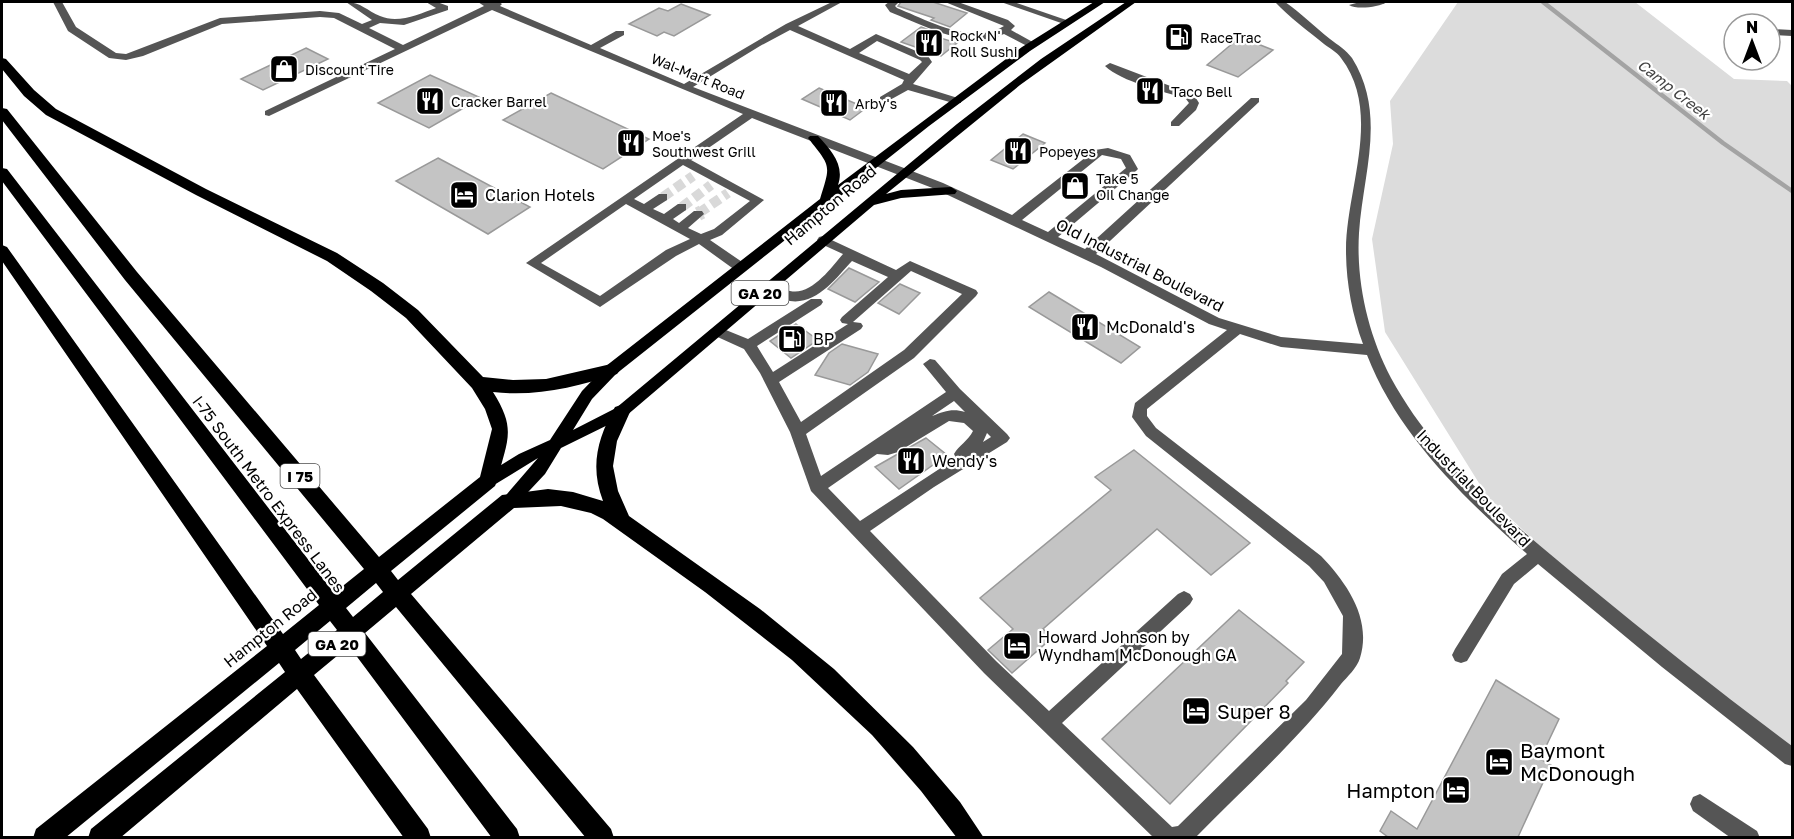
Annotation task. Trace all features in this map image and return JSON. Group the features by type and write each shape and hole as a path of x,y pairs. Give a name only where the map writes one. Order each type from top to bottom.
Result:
{"highway":[{"path":"2,62 29,93 51,112 201,192 332,257 412,314 478,382 494,408 501,429 488,481"},
{"name":"I 75","path":"2,112 131,276 602,837"},
{"name":"I-75 South Metro Express Lanes","path":"2,172 508,837"},
{"path":"2,250 263,624 419,837"},
{"path":"478,382 511,388 546,387 580,380 611,370"},
{"path":"621,412 605,445 603,462 607,489 622,521"},
{"name":"Hampton Road","path":"45,837 488,481"},
{"path":"509,501 566,497 597,506 622,521 773,631 833,683 928,783 972,837"},
{"name":"Hampton Road","path":"100,837 165,786 509,501"}],"main road":[{"name":"Hampton Road","path":"509,501 539,470 587,394 611,370 875,162 1033,45 1100,2"},
{"name":"Hampton Road","path":"488,481 524,458 594,427 621,412 823,240 1042,62 1132,2"},
{"path":"814,138 834,164 836,174 832,188 824,201"},
{"path":"868,203 901,194 951,191"}],"street":[{"path":"58,2 72,29 113,56 126,57 139,54 220,21 336,15 403,49"},
{"path":"350,2 379,20 404,22 445,8 430,2"},
{"path":"685,88 756,44 838,2"},
{"path":"895,2 890,5 893,10 972,38 996,35 1006,31 1010,26 1005,22 950,2"},
{"path":"1006,2 1067,22"},
{"name":"Industrial Boulevard","path":"1280,2 1346,56 1364,94 1367,131 1353,230 1353,278 1359,314 1372,351 1402,408 1430,447 1538,555 1706,693 1792,757"},
{"path":"1354,5 1382,2"},
{"path":"269,113 403,49 492,3"},
{"name":"Wal-Mart Road","path":"492,3 591,49 685,88 904,173"},
{"path":"361,28 379,20"},
{"path":"789,26 851,53 908,82 957,101"},
{"path":"1006,31 1033,45"},
{"path":"591,49 620,33"},
{"path":"851,53 876,37 924,57 927,62 924,67 884,99"},
{"path":"1110,66 1190,98 1194,103 1192,108 1175,124"},
{"path":"1087,255 1255,100"},
{"path":"682,160 697,173 715,183 758,200 718,232 671,253 600,303 532,263 626,198 682,160 750,114"},
{"path":"1013,221 1099,152 1108,151 1126,157 1132,169 1049,238"},
{"name":"Old Industrial Boulevard","path":"904,173 951,191 1087,255 1194,312 1236,330 1281,342 1372,351"},
{"path":"646,208 663,197"},
{"path":"626,198 700,239 740,267"},
{"path":"665,219 682,207"},
{"path":"680,228 698,214"},
{"path":"823,240 848,250 850,255 897,276"},
{"path":"768,287 791,296 803,296 815,290 850,255"},
{"path":"771,380 851,323 910,265 971,293 909,354 798,432"},
{"path":"749,345 816,302"},
{"path":"716,331 749,345 771,380 798,432 817,487 990,667 1168,837 1182,836 1313,706 1351,657 1352,616 1344,598 1330,577 1290,539 1151,432 1139,417 1140,406 1236,330"},
{"path":"858,531 928,483 1002,438 955,393 930,364"},
{"path":"817,487 955,393"},
{"path":"874,448 894,448 940,417 957,414 972,420 981,430 974,445 937,471 928,483"},
{"path":"1461,655 1508,579 1538,555"},
{"path":"1049,723 1184,599"},
{"path":"1700,804 1750,837"}],"shaded area":[{"path":"1458,2 1635,2 1722,70 1722,72 1734,79 1787,81 1792,86 1792,762 1661,661 1487,496 1385,332 1372,239 1393,144 1390,101"}],"building":[{"path":"901,2 933,2 967,13 950,27 931,20 934,18 898,6"},
{"path":"681,4 710,15 674,36 664,32 657,36 629,24 659,8 668,11"},
{"name":"Rock N' Roll Sushi","path":"921,27 940,34 937,37 957,43 941,56 901,42"},
{"path":"1240,37 1273,50 1238,77 1207,65"},
{"name":"Discount Tire","path":"306,48 328,59 263,90 241,79"},
{"name":"Cracker Barrel","path":"430,75 481,98 429,128 378,103"},
{"name":"Arby's","path":"819,88 866,108 850,120 802,99"},
{"path":"551,93 649,139 603,169 503,120"},
{"name":"Popeyes","path":"1023,134 1045,143 1013,169 991,160"},
{"name":"Clarion Hotels","path":"438,158 530,207 488,234 396,181"},
{"path":"849,268 879,282 855,302 828,289"},
{"path":"900,284 920,293 899,314 878,303"},
{"name":"McDonald's","path":"1049,292 1140,347 1121,363 1029,307"},
{"name":"BP","path":"796,324 818,340 791,358 770,341"},
{"path":"842,344 878,354 868,372 850,385 815,375 829,353"},
{"name":"Wendy's","path":"926,438 947,455 899,489 875,467"},
{"path":"1134,450 1250,543 1211,575 1157,529 1043,629 1053,637 1012,673 988,650 1013,629 980,598 1111,490 1095,477"},
{"name":"Super 8","path":"1239,610 1304,662 1286,681 1288,683 1170,804 1102,739"},
{"name":"Baymont McDonough","path":"1496,680 1559,719 1540,759 1551,765 1518,837 1388,837 1380,831 1391,811 1417,829"}],"waterway":[{"name":"Camp Creek","path":"1543,2 1723,143 1792,191"}],"tunnel":[{"path":"663,197 693,176"},
{"path":"682,207 711,185"},
{"path":"699,213 728,193"},
{"path":"698,214 702,212"}],"place":[{"name":"RaceTrac","path":"1179,37"},
{"name":"Rock N' Roll Sushi","path":"929,43"},
{"name":"Discount Tire","path":"284,69"},
{"name":"Taco Bell","path":"1150,91"},
{"name":"Cracker Barrel","path":"430,101"},
{"name":"Arby's","path":"834,103"},
{"name":"Moe's Southwest Grill","path":"631,143"},
{"name":"Popeyes","path":"1018,151"},
{"name":"Take 5 Oil Change","path":"1075,186"},
{"name":"Clarion Hotels","path":"464,195"},
{"name":"McDonald's","path":"1085,327"},
{"name":"BP","path":"792,339"},
{"name":"Wendy's","path":"911,461"},
{"name":"Howard Johnson by Wyndham McDonough GA","path":"1017,646"},
{"name":"Super 8","path":"1196,711"},
{"name":"Baymont McDonough","path":"1499,762"},
{"name":"Hampton","path":"1456,790"}]}
